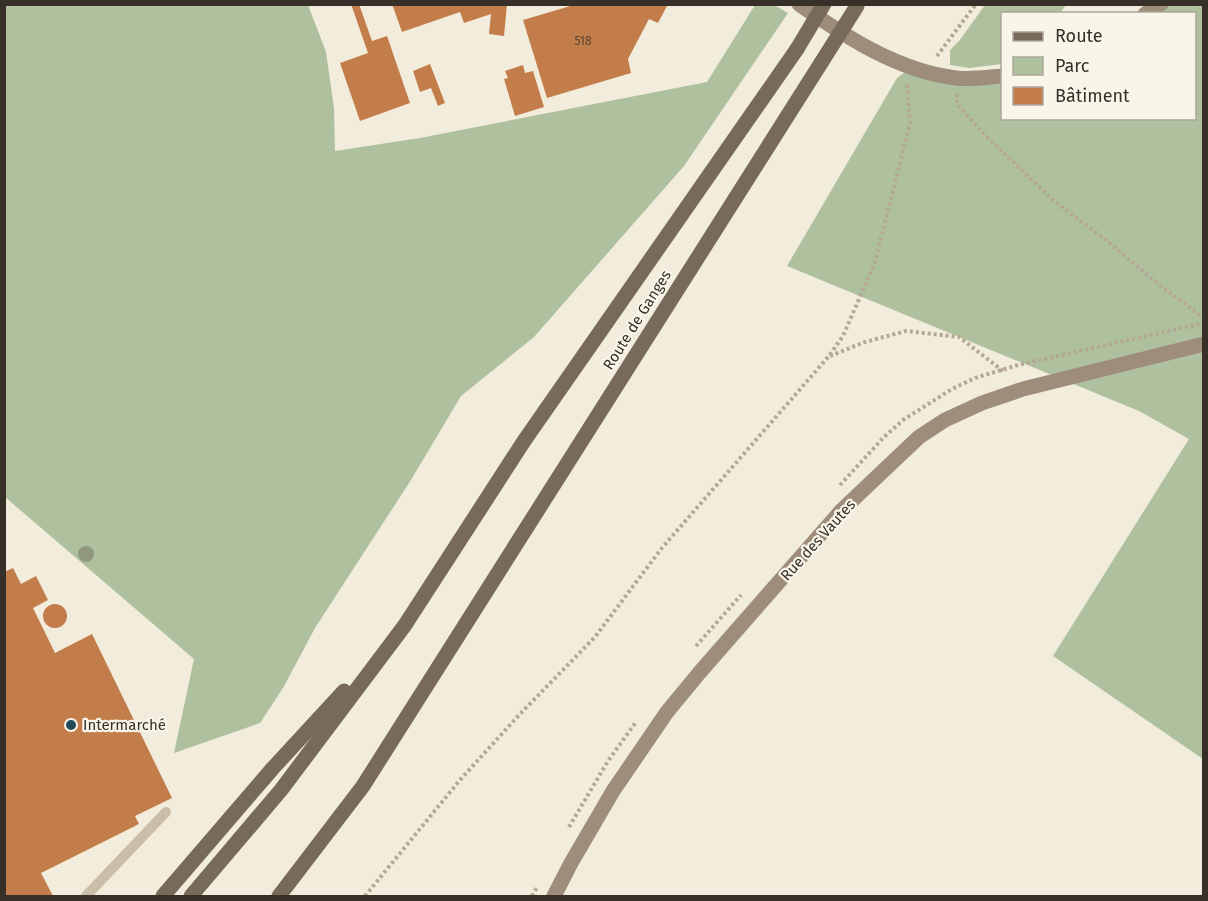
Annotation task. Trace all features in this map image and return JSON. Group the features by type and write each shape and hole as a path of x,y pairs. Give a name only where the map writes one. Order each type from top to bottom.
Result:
{"main road":[{"path":"191,897 280,790 405,624 524,441 797,49 824,4"},
{"name":"Route de Ganges","path":"279,897 363,786 857,5"},
{"path":"163,897 273,768 405,624"}],"street":[{"path":"799,4 867,47 911,68 958,78 1001,76"},
{"path":"1148,12 1161,4"},
{"name":"Rue des Vautes","path":"554,897 613,791 668,712 700,672 842,511 919,437 945,420 982,403 1023,389 1203,344"}],"lane":[{"path":"86,897 166,812"}],"path":[{"path":"931,73 937,56 949,43 976,4"},
{"path":"365,897 460,780 595,637 661,549 829,356 843,336 875,262 910,123 907,82 911,68"},
{"path":"958,78 957,104 982,132 1054,201 1203,318"},
{"path":"829,356 865,342 906,331 959,337 1003,370"}],"green space":[{"path":"5,4 308,5 326,52 334,108 335,151 420,138 707,82 755,5 774,5 788,13 684,166 534,337 461,396 411,480 315,628 283,688 260,723 174,753 194,659 5,497"},
{"path":"985,4 1066,5 1061,12 1001,12 1001,64 969,68 950,65 950,50"},
{"path":"1161,5 1203,5 1203,759 1053,656 1189,439 1139,411 787,266 897,78 911,68 1001,76 1001,120 1196,120 1196,12 1147,12"}],"building":[{"path":"351,4 359,4 372,41 387,36 410,103 360,121 340,63 368,53"},
{"path":"392,4 507,4 504,36 489,34 491,14 464,23 460,12 402,32"},
{"path":"577,4 668,4 658,23 649,19 628,59 631,73 547,98 523,20"},
{"path":"430,64 445,103 438,106 431,88 420,92 413,71"},
{"path":"523,65 525,73 533,71 544,107 515,116 504,79 508,78 505,71"},
{"name":"Intermarché","path":"13,568 21,584 36,576 48,600 33,608 55,653 92,634 172,798 135,816 139,824 41,873 53,896 4,896 4,572"},
{"path":"55,604 60,605 66,611 66,621 60,627 55,628 50,627 44,621 43,616 44,611 50,605"}],"place":[{"name":"Intermarché","path":"71,725"}]}
